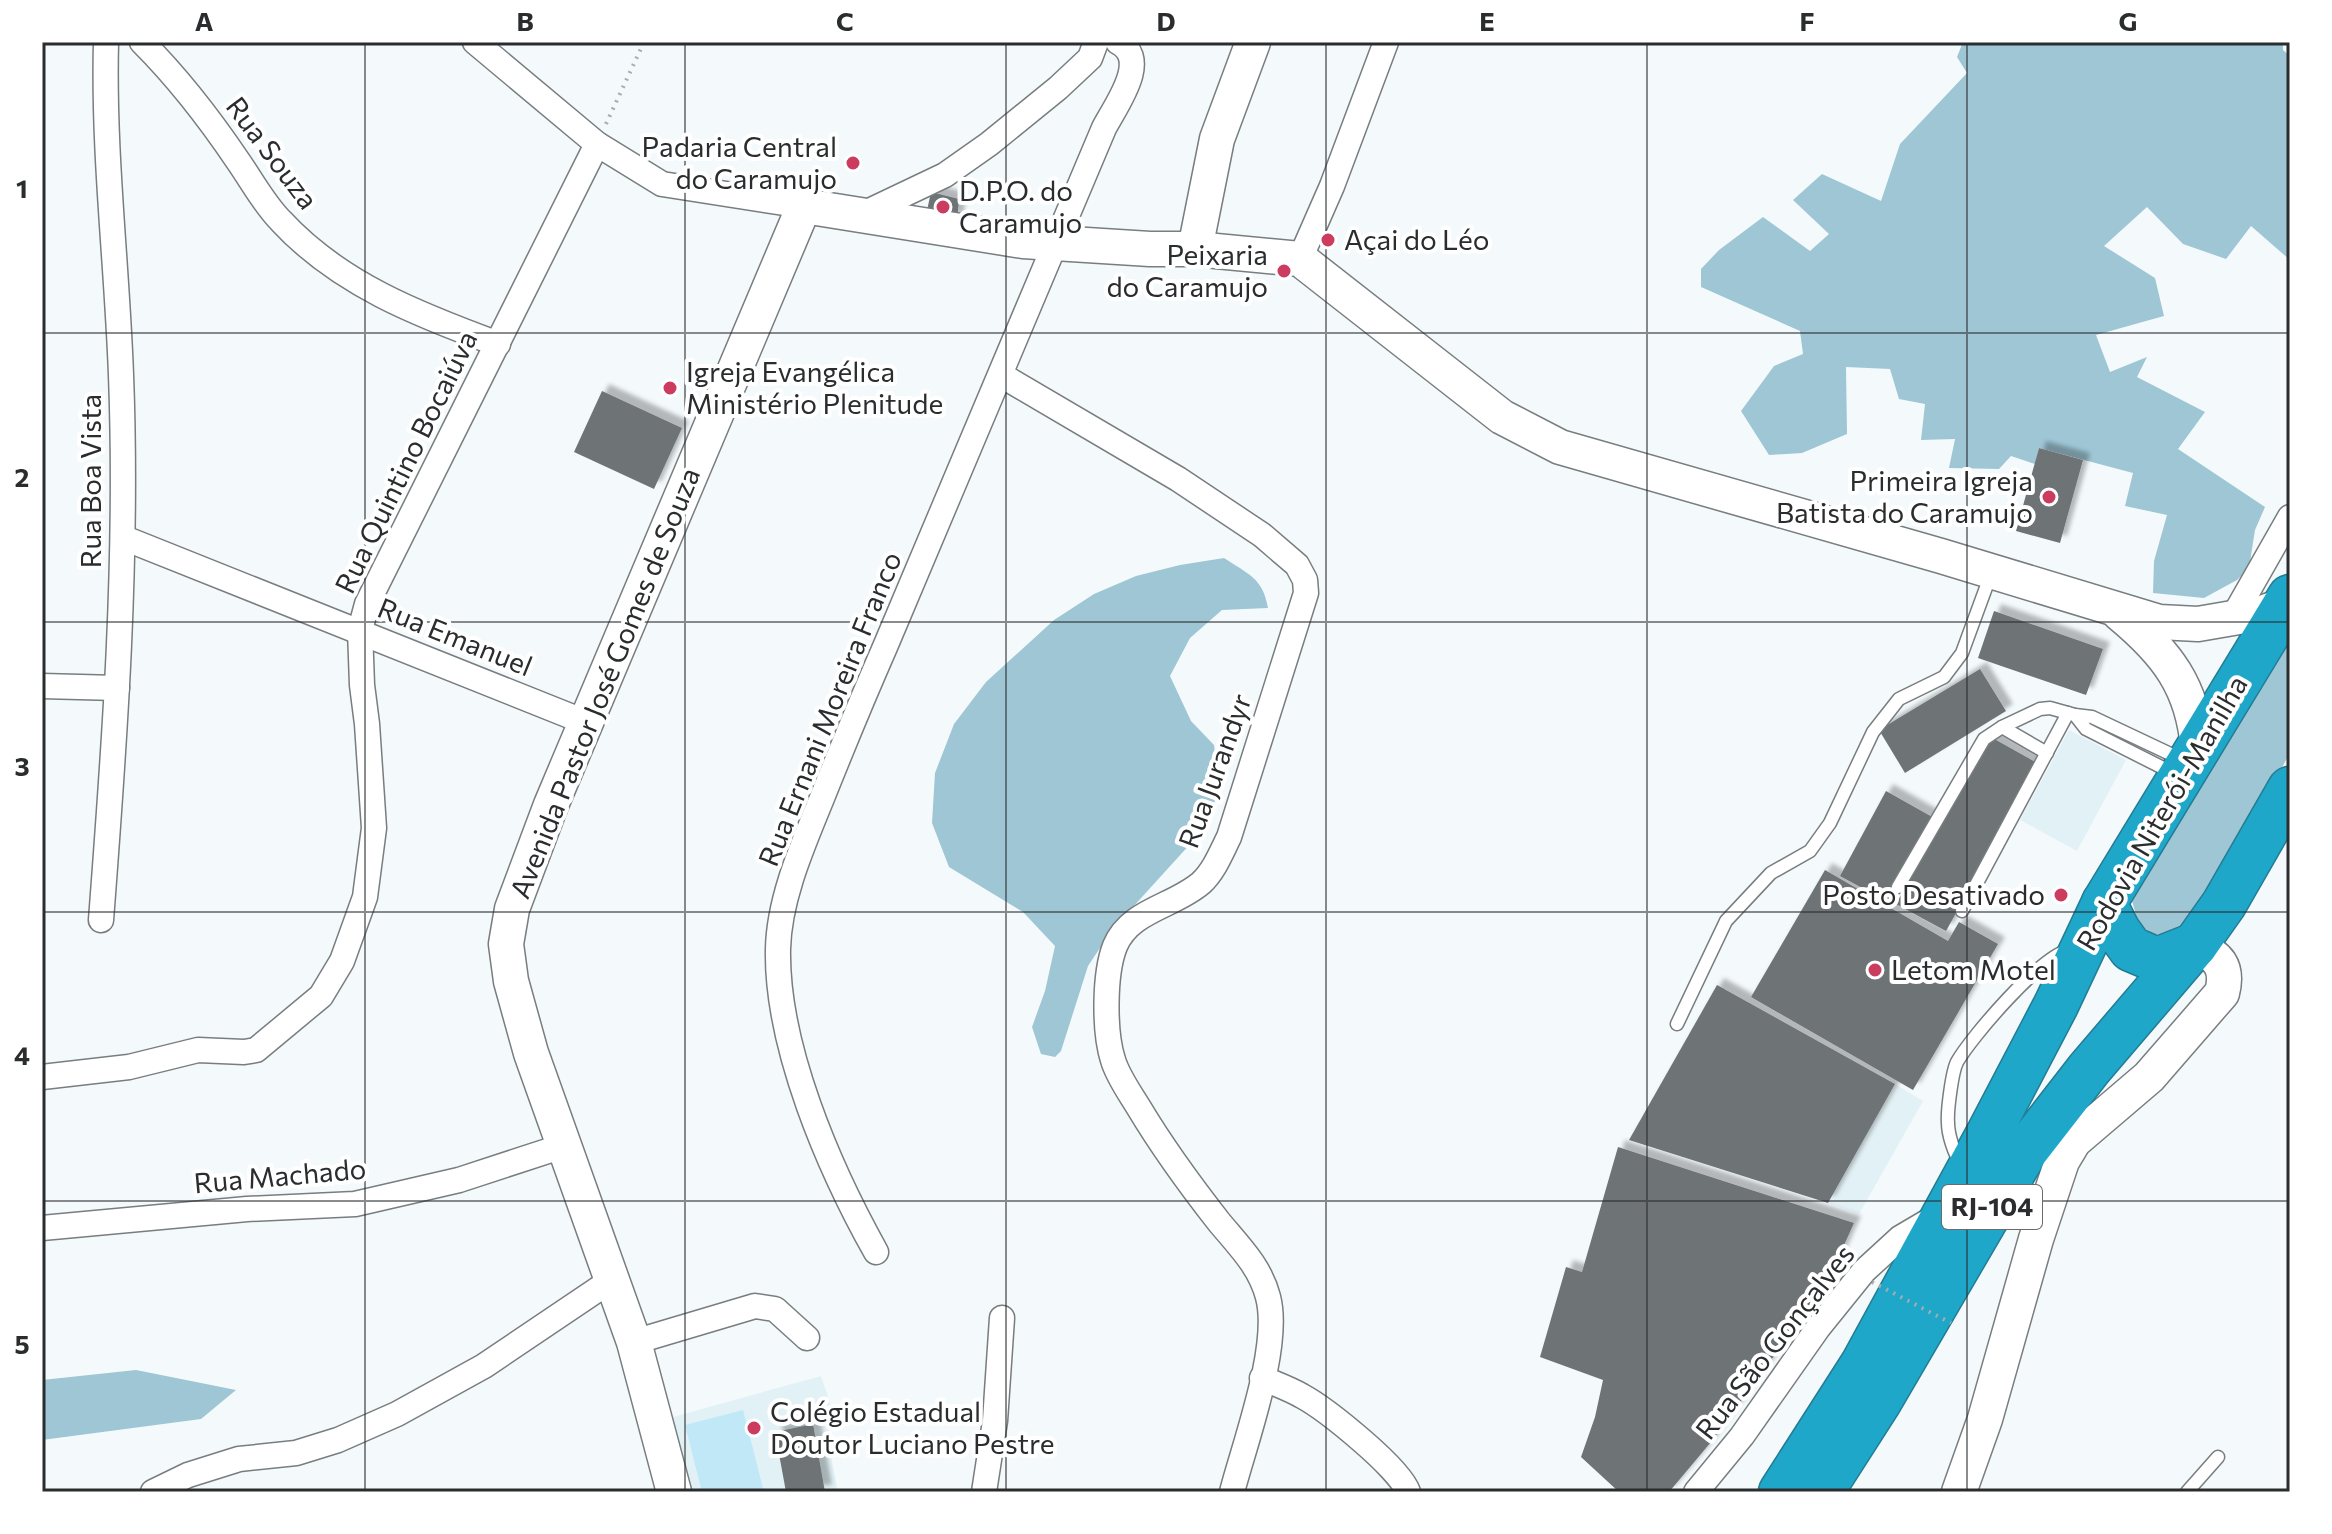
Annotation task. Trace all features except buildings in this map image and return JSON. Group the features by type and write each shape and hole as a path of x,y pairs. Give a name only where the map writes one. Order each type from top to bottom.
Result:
{"highway":[{"name":"Rodovia Niterói-Manilha","path":"1781,1492 1863,1364 1969,1172 2104,903 2287,601"},
{"name":"RJ-104","path":"1821,1492 1880,1400 2026,1150 2089,1069 2195,945 2224,904 2290,789"},
{"path":"2104,903 2131,949 2157,960 2195,945"},
{"path":"2074,1141 2089,1069"}],"street":[{"name":"Rua Boa Vista","path":"101,920 124,538 121,374 104,105 106,42"},
{"name":"Rua Souza","path":"142,42 199,105 279,220 322,259 379,296 498,344"},
{"path":"475,42 597,144 662,184 1023,241 1195,249 1300,259 1502,417 1560,447 2159,622 2198,624 2232,619 2287,601"},
{"path":"863,214 945,175 989,144 1090,58 1096,42"},
{"name":"Rua Ernani Moreira Franco","path":"876,1252 826,1151 795,1059 780,999 778,946 785,903 807,836 854,719 1104,128 1132,70 1133,55 1128,47 1118,42"},
{"path":"1195,249 1217,139 1253,42"},
{"path":"1300,259 1332,186 1386,42"},
{"name":"Rua Quintino Bocaiúva","path":"42,1077 129,1067 198,1050 256,1050 321,996 342,961 365,897 374,828 360,630 367,604 597,144"},
{"name":"Avenida Pastor José Gomes de Souza","path":"674,1492 634,1342 531,1053 511,981 506,944 512,909 585,722 804,206"},
{"name":"Rua Jurandyr","path":"1001,375 1178,479 1262,535 1297,565 1305,580 1306,593 1229,837 1215,866 1201,883 1137,919 1122,931 1113,949 1105,992 1112,1059 1124,1083 1180,1171 1251,1259 1269,1298 1270,1334 1262,1378 1232,1492"},
{"path":"2232,619 2290,517"},
{"name":"Rua Emanuel","path":"124,538 585,722"},
{"path":"2111,606 2152,643 2190,699 2196,720 2189,762"},
{"path":"42,686 117,688"},
{"path":"1959,1492 1985,1419 2036,1239 2062,1161 2074,1141 2149,1077 2222,993 2225,979 2222,965 2212,954 2195,945"},
{"name":"Rua Machado","path":"42,1228 247,1209 355,1204 459,1180 563,1146"},
{"name":"Rua São Gonçalves","path":"1696,1492 1742,1436 1818,1328 1864,1271 1900,1238 1948,1210"},
{"path":"153,1492 188,1475 239,1459 296,1453 338,1440 397,1414 484,1366 613,1279"},
{"path":"634,1342 755,1306 775,1309 807,1338"},
{"path":"984,1492 995,1421 1002,1318"},
{"path":"1262,1378 1303,1396 1327,1412 1388,1465 1408,1492"}],"lane":[{"path":"1677,1024 1726,921 1771,873 1810,851 1830,823 1873,732 1899,699 1944,677 1962,653 1992,571"},
{"path":"1898,887 1984,739 2040,709 2050,708 2092,717 2189,762"},
{"path":"1962,911 2047,753 2072,714"},
{"path":"2002,727 2047,753"},
{"path":"1969,1172 1958,1160 1948,1124 1956,1064 2039,966 2062,951 2084,947"},
{"path":"2187,1492 2218,1457"}],"path":[{"path":"597,144 644,42"},
{"path":"1872,1282 1951,1323"}],"shaded area":[{"path":"1963,42 2283,42 2283,50 2290,56 2290,260 2251,226 2226,259 2183,244 2147,207 2104,246 2155,278 2164,316 2096,335 2110,372 2147,357 2137,377 2205,412 2178,449 2265,507 2255,530 2249,568 2237,580 2204,598 2153,593 2154,561 2167,515 2125,506 2133,473 2039,448 2035,464 2011,456 1999,469 1949,468 1955,439 1921,440 1925,404 1899,399 1890,369 1846,367 1847,434 1802,453 1769,455 1741,411 1774,366 1803,354 1800,331 1701,287 1701,269 1719,250 1763,217 1810,251 1829,234 1793,200 1822,174 1881,201 1900,144 1967,73 1957,57"},
{"path":"1224,558 1258,583 1268,608 1222,610 1190,638 1170,676 1191,721 1214,745 1220,789 1202,831 1112,930 1088,966 1061,1051 1055,1057 1041,1054 1032,1027 1045,991 1055,946 1023,912 949,867 932,823 935,773 954,724 986,682 1054,620 1094,594 1136,576"},
{"path":"2290,625 2290,753 2214,889 2192,922 2169,935 2152,934 2139,925 2132,901"},
{"path":"2069,730 2126,760 2077,851 2020,820"},
{"path":"1895,1084 1923,1101 1859,1214 1828,1203"},
{"path":"136,1370 236,1390 201,1419 42,1440 42,1380"},
{"name":"Colégio Estadual Doutor Luciano Pestre","path":"821,1376 836,1420 827,1436 838,1492 690,1492 673,1417"},
{"path":"743,1410 764,1492 702,1492 685,1425"}],"place":[{"name":"Padaria Central do Caramujo","path":"853,163"},
{"name":"D.P.O. do Caramujo","path":"943,207"},
{"name":"Açai do Léo","path":"1328,240"},
{"name":"Peixaria do Caramujo","path":"1284,271"},
{"name":"Igreja Evangélica Ministério Plenitude","path":"670,388"},
{"name":"Primeira Igreja Batista do Caramujo","path":"2049,497"},
{"name":"Posto Desativado","path":"2061,895"},
{"name":"Letom Motel","path":"1875,970"},
{"name":"Colégio Estadual Doutor Luciano Pestre","path":"754,1428"}]}
